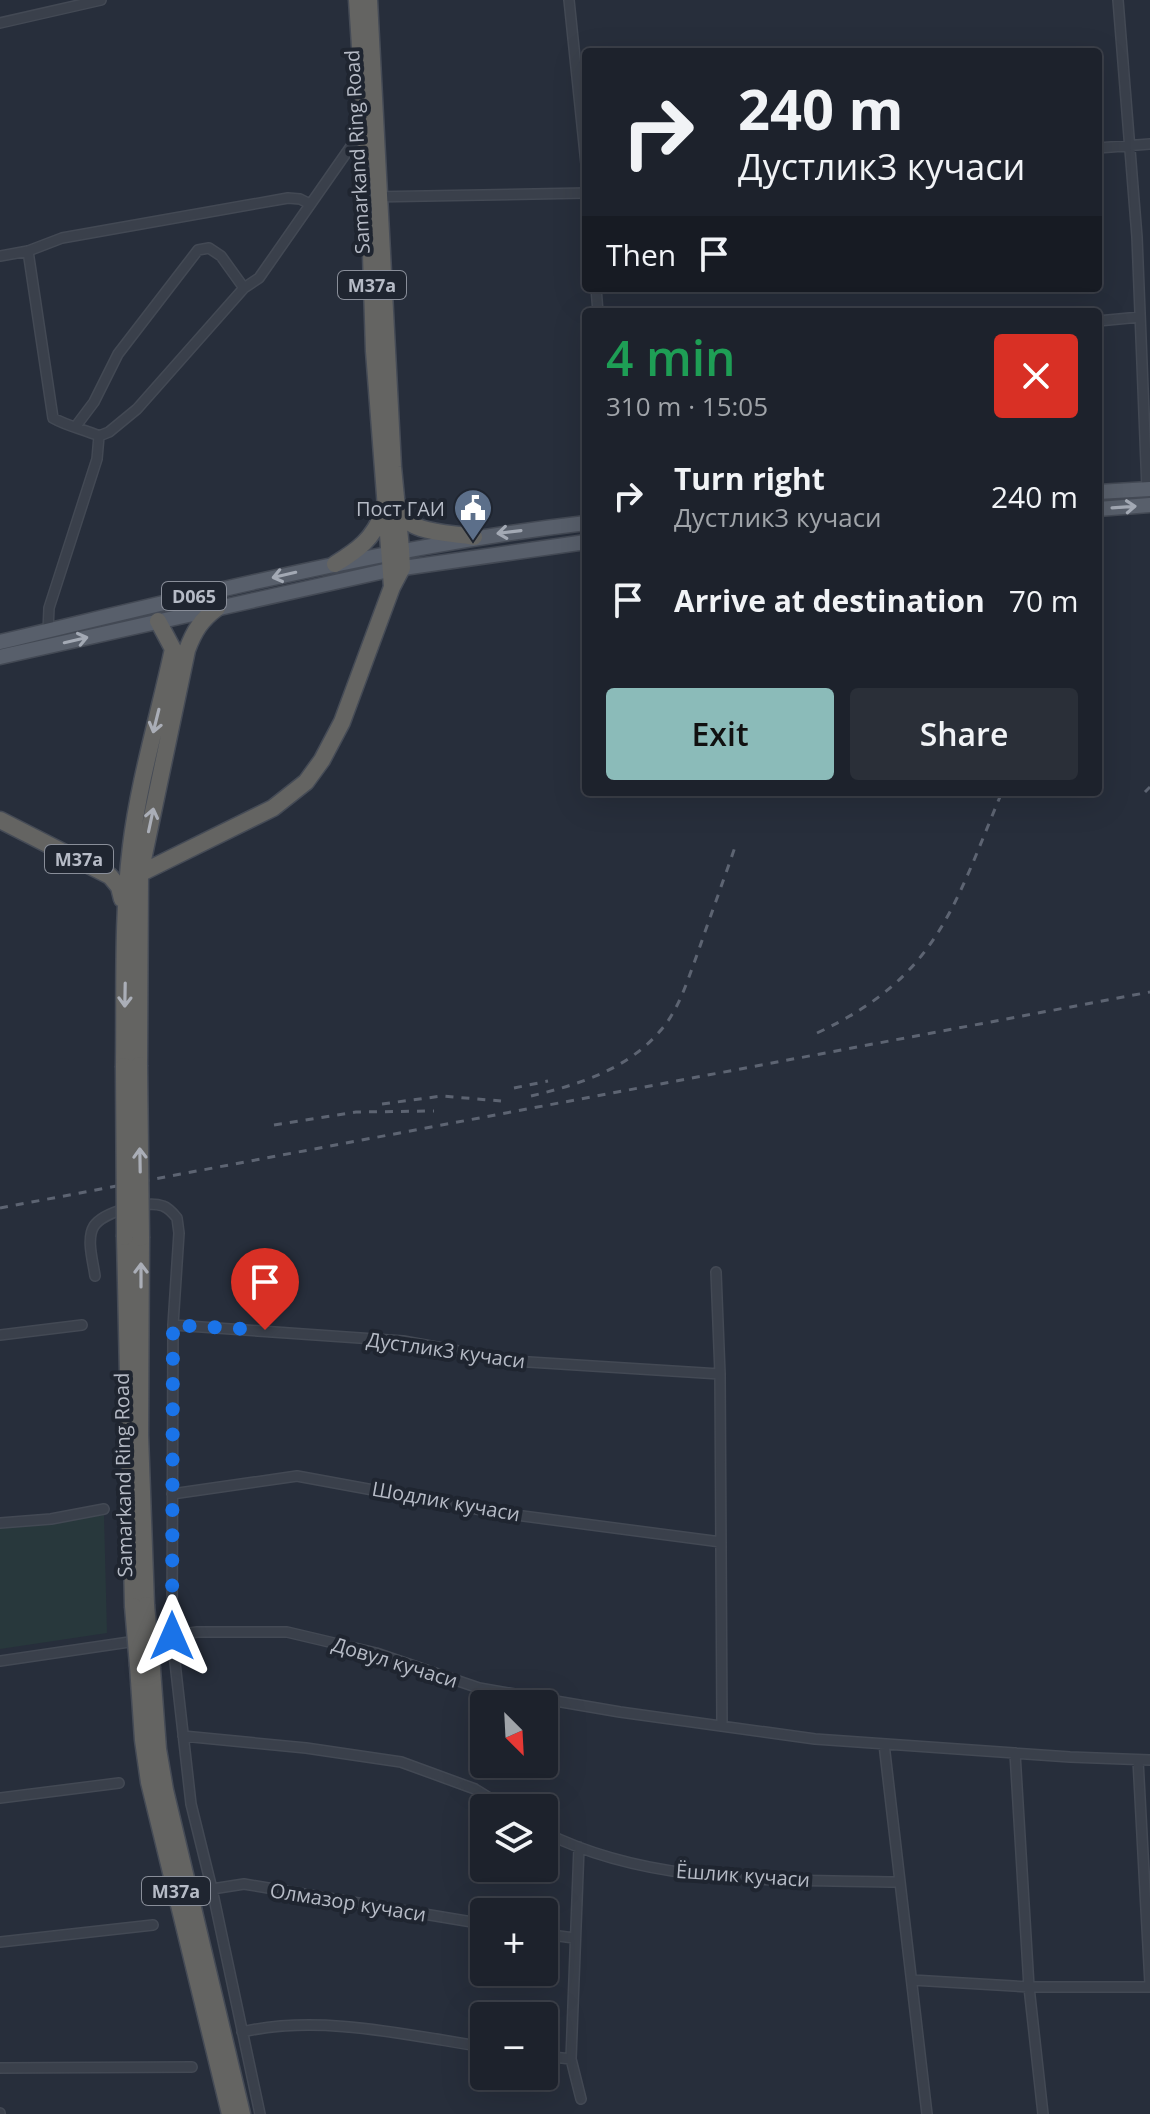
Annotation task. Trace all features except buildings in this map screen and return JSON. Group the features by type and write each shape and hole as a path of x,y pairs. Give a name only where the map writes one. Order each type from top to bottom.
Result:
{"highway":[{"name":"Samarkand Ring Road","path":"357,0 365,126 374,197"},
{"name":"Samarkand Ring Road","path":"369,0 374,351 395,569"},
{"path":"335,564 372,537 390,508 417,527 474,537"},
{"path":"133,877 273,808 306,782 322,760 342,722 392,587 395,569"},
{"name":"Samarkand Ring Road","path":"131,1065 139,896 133,877 187,650 203,618 217,608"},
{"name":"Samarkand Ring Road","path":"158,621 173,649 137,810 127,924 140,1606 145,1668 165,1790 242,2114"},
{"name":"M37a","path":"0,820 110,876 122,893 127,924"},
{"path":"139,896 147,877 170,860"},
{"name":"Samarkand Ring Road","path":"145,1668 143,1740 149,1782 230,2114"}],"main road":[{"path":"1102,492 1148,489"},
{"path":"1102,509 1150,505"},
{"name":"D065","path":"0,642 394,551 582,524"},
{"name":"D065","path":"0,657 395,569 582,543"}],"street":[{"path":"0,23 101,0"},
{"path":"569,0 582,125"},
{"path":"1118,0 1137,237 1148,489"},
{"path":"28,251 53,418 99,436 109,432 137,409 244,288 259,278 365,126"},
{"path":"1102,148 1150,144"},
{"path":"374,197 582,193"},
{"path":"0,256 28,251 62,238 288,198 310,204"},
{"path":"76,426 94,402 118,354 198,250 209,248 221,256 244,288"},
{"path":"1102,321 1140,317"},
{"path":"48,631 49,608 97,459 99,436"},
{"path":"95,1276 90,1239 92,1229 100,1219 114,1211 158,1204 165,1206 177,1218 179,1233 173,1325 172,1636 191,1804 260,2114"},
{"path":"716,1272 720,1374 722,1726"},
{"path":"0,1335 82,1325"},
{"name":"Дустлик3 кучаси","path":"173,1325 403,1341 513,1361 720,1374"},
{"name":"Шодлик кучаси","path":"172,1494 297,1476 493,1512 721,1542"},
{"path":"0,1523 51,1519 104,1509"},
{"name":"Довул кучаси","path":"0,1661 197,1632 287,1632 376,1653 479,1688 722,1726 815,1739 1150,1760"},
{"path":"183,1736 306,1748 401,1762 483,1794"},
{"path":"884,1744 927,2114"},
{"path":"1015,1753 1029,1987 1043,2114"},
{"path":"912,1980 1029,1987 1150,1985 1138,1760"},
{"path":"0,1798 119,1783"},
{"name":"Ёшлик кучаси","path":"558,1838 591,1853 690,1875 900,1882"},
{"path":"579,1847 571,2059 581,2099"},
{"name":"Олмазор кучаси","path":"212,1889 244,1884 470,1922"},
{"path":"0,1942 153,1925"},
{"path":"558,1936 574,1938"},
{"path":"242,2032 264,2027 356,2027 470,2045"},
{"path":"558,2058 571,2059"},
{"path":"0,2068 192,2067"}],"shaded area":[{"path":"104,1515 107,1633 0,1649 0,1526"}],"railway":[{"path":"1145,792 1150,787"},
{"path":"817,1033 858,1011 890,988 916,962 954,904 1000,796"},
{"path":"531,1096 587,1080 621,1063 637,1053 665,1025 684,990 735,847"},
{"path":"0,1208 1150,992"},
{"path":"514,1088 548,1081"},
{"path":"382,1104 442,1096 501,1101"},
{"path":"274,1125 356,1112 434,1111"}],"place":[{"name":"Пост ГАИ","path":"473,542"}],"route":[{"path":"172,1636 173,1325 265,1330"}]}
